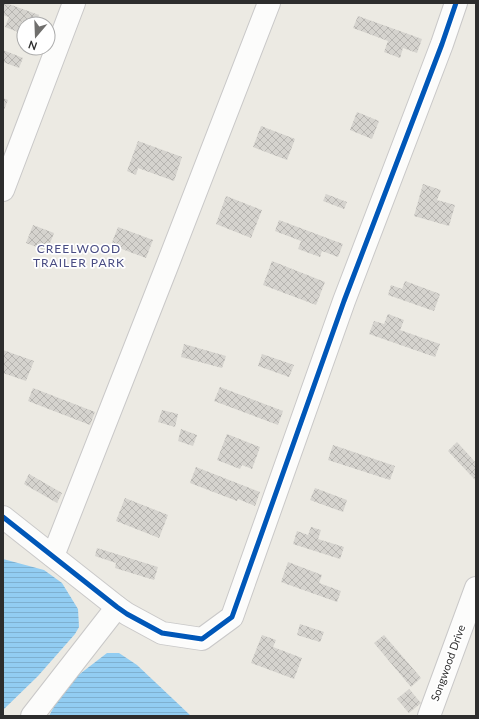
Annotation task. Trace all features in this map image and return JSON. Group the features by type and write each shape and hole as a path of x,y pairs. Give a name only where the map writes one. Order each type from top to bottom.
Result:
{"street":[{"path":"3,190 74,3"},
{"path":"53,556 269,3"},
{"path":"3,517 117,607 162,633 202,639 232,617 344,301 442,44 456,3"},
{"name":"Songwood Drive","path":"429,716 476,588"},
{"path":"32,716 117,607"}],"water":[{"path":"3,559 44,570 62,583 78,609 79,627 75,634 38,676 3,710"},
{"path":"107,653 119,653 137,665 191,716 49,716 58,699 72,680"}],"building":[{"path":"3,3 6,3 39,15 16,16 16,31 5,27 9,17 3,15"},
{"path":"358,16 422,39 417,53 403,48 400,58 384,52 388,41 353,28"},
{"path":"3,50 23,58 19,68 3,62"},
{"path":"3,98 8,100 3,112"},
{"path":"357,112 379,121 372,139 350,130"},
{"path":"261,126 295,139 287,160 253,147"},
{"path":"138,141 182,157 174,181 138,168 136,175 127,171"},
{"path":"423,184 441,190 437,200 455,205 449,226 414,216"},
{"path":"326,194 347,202 344,209 323,201"},
{"path":"226,196 262,210 251,238 216,224"},
{"path":"279,220 343,244 338,257 322,251 320,257 298,249 301,241 275,231"},
{"path":"33,225 54,233 47,251 26,243"},
{"path":"118,227 153,240 146,258 111,245"},
{"path":"272,261 325,282 316,305 263,285"},
{"path":"405,281 440,294 434,311 388,295 391,285 402,289"},
{"path":"388,314 404,320 400,330 440,344 435,357 369,334 374,321 384,324"},
{"path":"184,344 226,356 222,368 181,357"},
{"path":"3,350 34,361 26,381 3,373"},
{"path":"262,354 294,365 289,377 258,366"},
{"path":"220,387 283,411 278,425 214,401"},
{"path":"33,388 95,412 90,425 28,401"},
{"path":"162,410 178,414 175,427 158,422"},
{"path":"181,429 197,435 193,446 178,441"},
{"path":"227,434 260,447 252,469 242,465 240,469 217,460"},
{"path":"457,442 476,463 476,481 448,451"},
{"path":"333,445 395,466 390,480 328,460"},
{"path":"196,467 260,492 255,506 238,499 237,501 190,483"},
{"path":"29,474 62,493 57,503 24,484"},
{"path":"315,488 347,500 343,512 310,500"},
{"path":"125,498 168,515 159,538 116,521"},
{"path":"311,527 321,530 318,539 344,547 340,559 293,544 297,531 308,535"},
{"path":"97,548 158,567 154,580 115,568 116,563 95,556"},
{"path":"288,562 322,575 319,583 341,591 337,602 281,582"},
{"path":"300,624 324,632 320,642 297,635"},
{"path":"262,635 276,640 273,647 302,658 294,679 251,663"},
{"path":"384,635 421,678 411,687 374,643"},
{"path":"409,689 421,703 409,713 397,699"}],"cycle path":[{"path":"3,517 117,607 162,633 202,639 232,617 344,301 442,44 456,3"}],"district":[{"name":"CREELWOOD TRAILER PARK","path":"79,256"}]}
